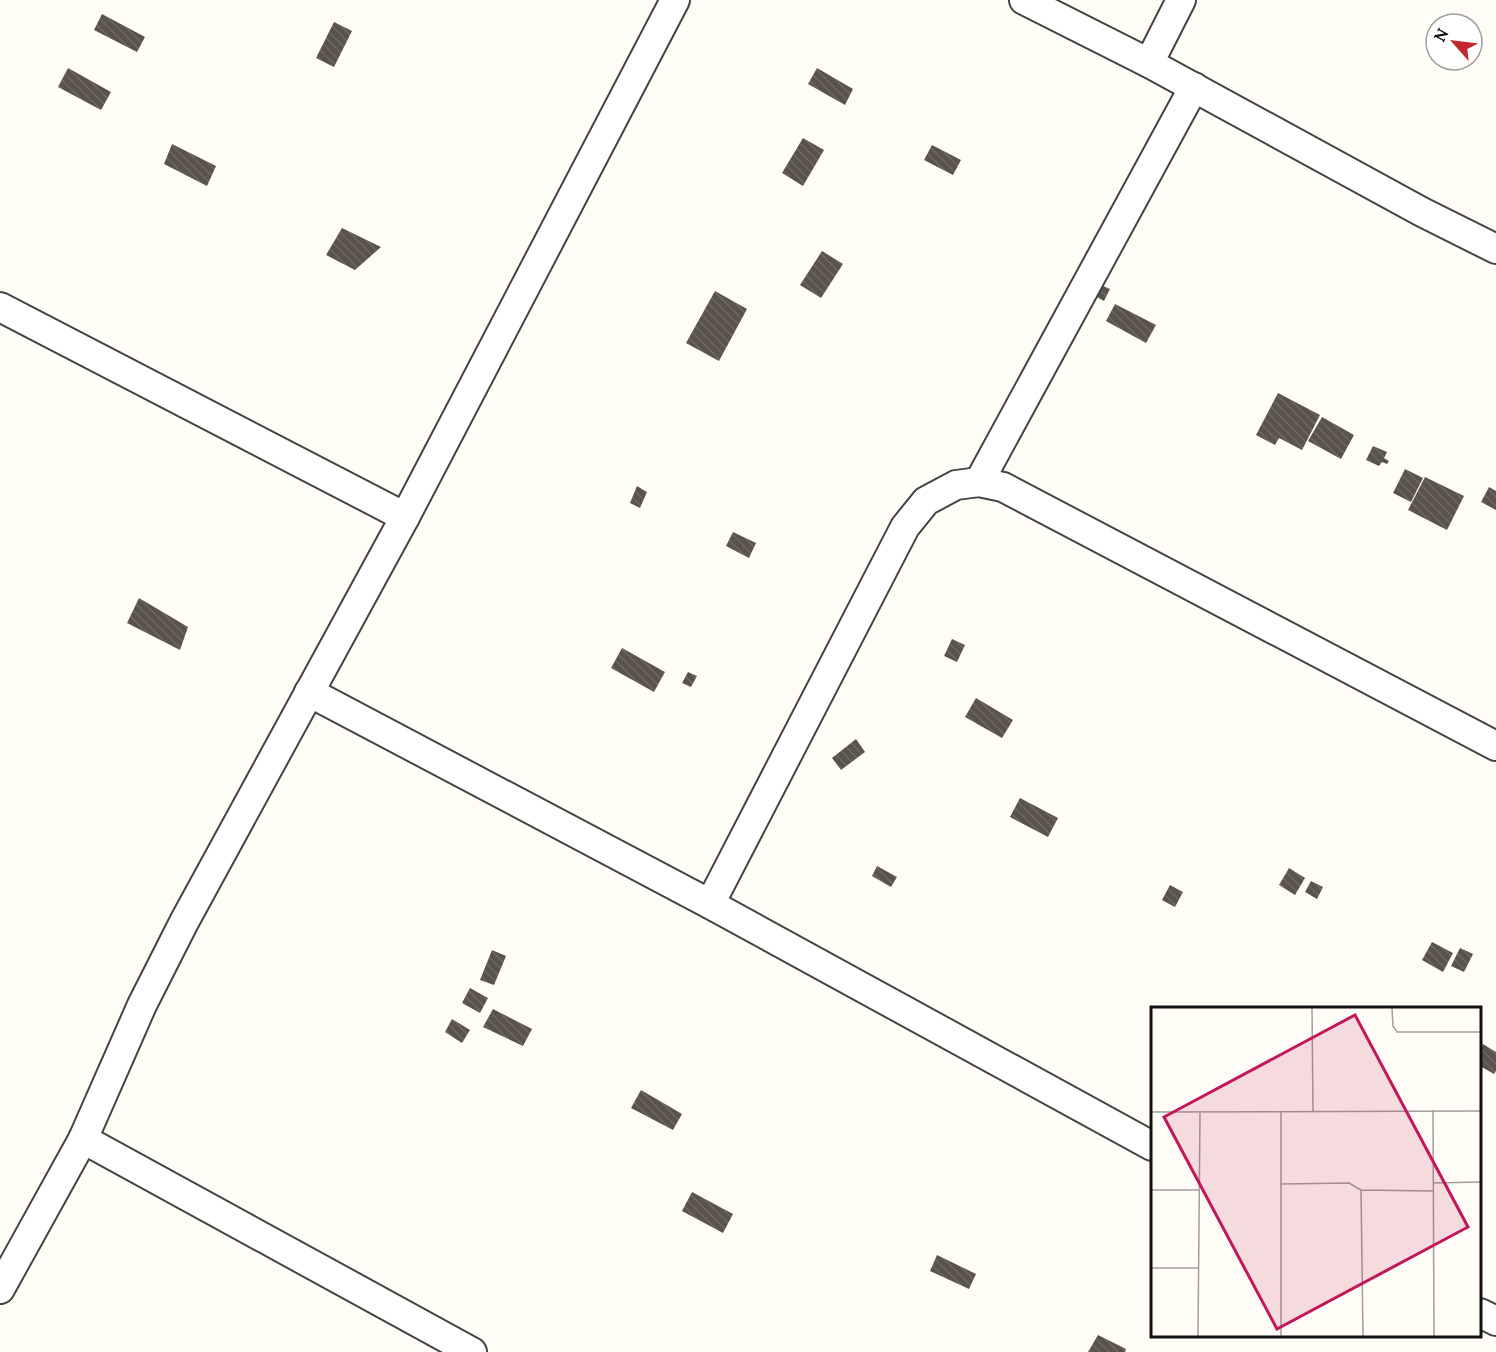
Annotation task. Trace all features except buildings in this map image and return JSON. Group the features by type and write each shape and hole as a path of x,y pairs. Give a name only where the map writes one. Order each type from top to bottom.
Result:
{"street":[{"path":"0,1289 83,1139 142,1005 184,922 405,517 675,0"},
{"path":"1024,0 1194,87 1422,213 1496,249"},
{"path":"1149,63 1180,0"},
{"path":"979,482 1194,87"},
{"path":"0,307 405,517"},
{"path":"710,904 905,527 926,501 956,484 979,482 1003,487 1496,746"},
{"path":"309,692 710,904 1151,1145"},
{"path":"83,1139 472,1352"},
{"path":"1481,1314 1496,1321"}]}
